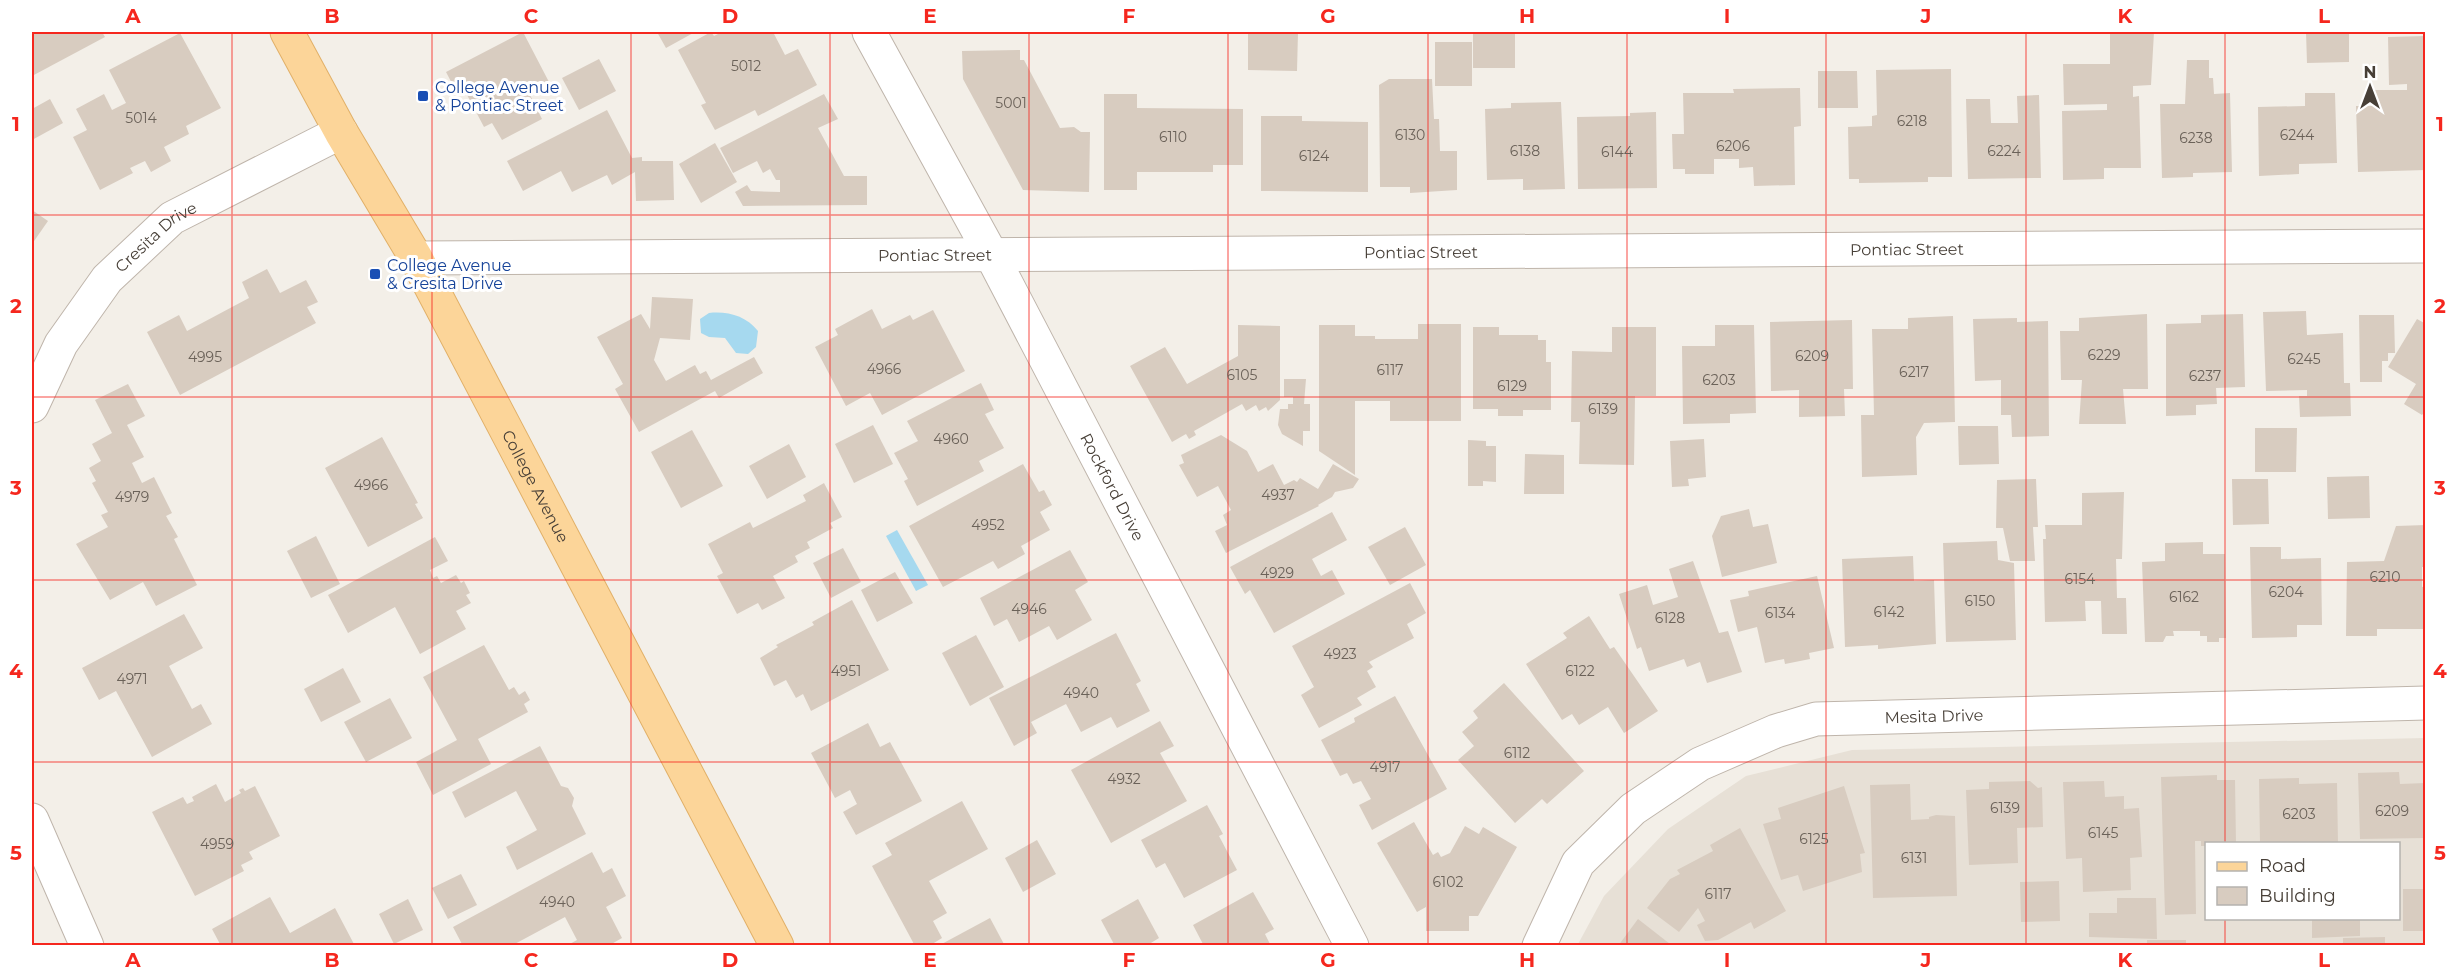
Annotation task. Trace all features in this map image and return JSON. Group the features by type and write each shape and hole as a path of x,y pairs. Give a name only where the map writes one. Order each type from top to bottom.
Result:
{"main road":[{"name":"College Avenue","path":"286,32 341,132 416,258 777,945"}],"street":[{"name":"Rockford Drive","path":"869,32 992,256 1352,945"},
{"name":"Cresita Drive","path":"32,406 60,344 107,279 172,218 341,132"},
{"name":"Pontiac Street","path":"416,258 2426,246"},
{"name":"Mesita Drive","path":"1539,945 1578,863 1633,809 1700,764 1776,731 1816,719 2426,703"},
{"path":"32,820 87,945"}],"shaded area":[{"path":"2425,738 2425,945 1577,946 1604,896 1668,829 1746,776 1852,750"}],"water":[{"path":"709,313 730,314 748,322 758,331 756,347 748,354 736,353 725,338 709,337 701,333 700,319"},
{"path":"897,530 928,585 916,591 886,536"}],"building":[{"path":"32,32 102,32 105,37 32,76"},
{"path":"523,32 549,82 529,93 542,119 502,140 492,123 484,127 465,91 458,95 446,72"},
{"path":"657,32 695,32 666,48"},
{"path":"711,32 714,36 722,32 773,32 785,55 798,49 817,85 758,116 755,110 715,130 701,105 706,103 678,50"},
{"path":"1248,32 1298,32 1297,71 1248,70"},
{"path":"1473,32 1515,32 1515,68 1473,68"},
{"path":"2110,32 2154,32 2151,85 2133,86 2133,97 2139,96 2141,168 2104,168 2104,179 2063,180 2062,111 2107,110 2107,104 2064,105 2063,64 2110,64"},
{"path":"2306,32 2349,32 2349,62 2307,63"},
{"path":"180,33 221,108 186,126 189,134 164,147 171,161 151,172 145,161 130,168 133,173 100,190 73,137 87,130 76,109 104,94 112,110 126,103 109,70"},
{"path":"2426,36 2426,170 2358,172 2356,106 2373,106 2373,90 2407,90 2407,84 2389,85 2388,37"},
{"path":"1435,42 1472,42 1472,86 1435,86"},
{"path":"1020,50 1020,60 1024,60 1060,128 1074,127 1081,132 1090,132 1089,192 1023,190 963,79 962,51"},
{"path":"599,59 616,91 579,110 562,78"},
{"path":"2187,60 2209,60 2209,78 2213,78 2214,94 2230,93 2232,172 2193,173 2193,177 2162,178 2160,104 2185,104"},
{"path":"1951,69 1952,177 1928,177 1928,182 1859,183 1859,179 1849,179 1848,127 1872,126 1872,116 1877,115 1876,70"},
{"path":"1818,71 1857,71 1858,108 1818,108"},
{"path":"1389,79 1432,79 1434,119 1439,119 1440,151 1457,151 1457,190 1410,193 1410,187 1380,187 1379,85"},
{"path":"1800,88 1801,126 1794,127 1795,185 1754,186 1753,167 1739,168 1739,159 1714,159 1714,174 1685,174 1685,169 1673,169 1672,134 1684,134 1683,93 1734,93 1733,89"},
{"path":"2305,93 2335,93 2337,163 2299,164 2299,174 2259,176 2258,107 2305,106"},
{"path":"824,94 838,119 818,128 844,176 867,176 867,205 743,206 735,192 747,185 751,191 780,192 780,180 776,180 770,169 763,173 757,161 733,173 720,148"},
{"path":"1104,94 1137,94 1137,108 1243,109 1243,165 1213,165 1213,172 1137,172 1137,190 1104,190"},
{"path":"2039,95 2041,178 1968,179 1966,99 1990,99 1991,123 2018,123 2017,96"},
{"path":"50,99 63,123 32,140 32,109"},
{"path":"1561,102 1565,189 1523,190 1523,179 1487,180 1485,109 1511,108 1511,103"},
{"path":"607,110 632,158 642,157 642,161 673,161 674,200 636,201 635,172 612,185 607,175 572,192 561,171 523,191 507,161"},
{"path":"1656,112 1657,188 1578,189 1577,117 1630,116 1630,113"},
{"path":"1261,116 1302,116 1302,121 1368,122 1368,192 1261,191"},
{"path":"715,143 737,182 701,203 679,164"},
{"path":"32,210 48,221 32,244"},
{"path":"267,269 280,293 306,280 318,302 307,307 316,323 180,395 147,332 179,315 187,331 249,298 242,282"},
{"path":"652,297 693,299 690,340 660,338 654,360 666,381 695,365 700,374 706,371 711,380 754,357 763,373 719,398 715,391 639,432 615,389 623,384 597,337 641,314 650,329"},
{"path":"872,309 882,329 910,315 913,320 933,310 965,371 882,415 870,393 846,406 815,347 838,335 835,329"},
{"path":"2306,311 2307,335 2343,333 2344,383 2350,383 2351,416 2300,417 2299,396 2307,396 2307,390 2266,391 2263,312"},
{"path":"2147,314 2148,389 2123,389 2126,424 2079,424 2082,380 2061,380 2060,331 2079,331 2079,318"},
{"path":"2243,314 2245,387 2216,388 2217,404 2196,405 2196,415 2166,416 2166,324 2201,323 2201,315"},
{"path":"2359,315 2394,315 2395,353 2388,353 2388,361 2382,361 2382,382 2360,382"},
{"path":"1953,316 1955,422 1924,423 1916,437 1917,475 1862,477 1861,415 1874,415 1872,329 1908,329 1908,318"},
{"path":"2017,318 2017,322 2048,321 2049,436 2012,437 2011,415 2001,415 2001,380 1975,381 1973,319"},
{"path":"2417,319 2426,324 2426,410 2422,415 2404,404 2416,384 2388,367"},
{"path":"1852,320 1853,389 1844,389 1845,416 1799,417 1799,390 1771,391 1770,322"},
{"path":"1418,324 1461,324 1461,421 1390,421 1390,401 1355,401 1355,475 1319,451 1319,325 1355,325 1355,336 1375,336 1375,339 1418,339"},
{"path":"1238,325 1280,326 1280,400 1268,411 1266,407 1259,411 1256,405 1246,411 1242,404 1194,431 1196,435 1189,439 1186,434 1172,442 1130,366 1165,347 1187,384 1238,356"},
{"path":"1715,325 1754,325 1756,413 1730,414 1730,423 1683,424 1682,346 1715,346"},
{"path":"1473,327 1499,327 1499,335 1538,335 1538,340 1546,340 1546,362 1551,362 1551,410 1523,410 1523,416 1498,416 1498,409 1473,409"},
{"path":"1612,327 1656,327 1656,396 1635,396 1634,465 1579,464 1580,422 1571,422 1572,351 1612,352"},
{"path":"1284,379 1306,379 1304,404 1310,404 1310,431 1303,431 1303,446 1282,434 1278,425 1280,409 1288,409 1288,404 1293,404 1293,397 1284,397"},
{"path":"981,383 994,410 985,414 1004,448 979,461 984,471 917,506 904,481 908,479 894,453 918,441 907,421"},
{"path":"128,384 145,416 127,425 144,457 132,463 142,483 154,477 172,513 166,516 178,537 174,539 197,585 156,606 143,582 110,600 76,544 108,527 101,515 108,512 92,483 96,481 89,468 101,461 92,444 112,433 95,400"},
{"path":"873,425 893,464 854,483 835,444"},
{"path":"1958,426 1998,426 1999,464 1959,465"},
{"path":"2255,428 2297,428 2296,472 2255,472"},
{"path":"692,430 723,486 681,508 651,452"},
{"path":"1221,435 1247,451 1258,472 1273,464 1284,485 1294,480 1297,482 1300,478 1318,489 1333,464 1359,479 1353,488 1335,492 1319,506 1226,553 1215,531 1227,525 1223,515 1231,510 1218,486 1197,497 1179,465 1184,463 1181,455"},
{"path":"382,437 418,503 415,504 423,518 368,547 325,468"},
{"path":"1704,439 1706,477 1688,479 1689,486 1672,487 1670,441"},
{"path":"1468,440 1486,441 1486,446 1496,446 1496,482 1483,481 1483,486 1468,486"},
{"path":"789,444 806,477 767,499 749,466"},
{"path":"1525,454 1564,455 1564,494 1524,494"},
{"path":"1023,464 1039,492 1044,490 1052,505 1040,512 1050,530 1021,546 1025,554 998,569 993,561 943,587 909,526"},
{"path":"2369,476 2370,518 2328,519 2327,477"},
{"path":"2036,479 2038,527 2033,527 2035,561 2010,561 2003,528 1996,528 1997,480"},
{"path":"2232,479 2268,479 2269,524 2233,525"},
{"path":"824,483 842,517 830,523 833,528 807,542 810,548 795,556 798,562 773,576 785,598 762,610 758,603 737,614 717,576 723,573 708,544 750,522 753,528 806,501 803,495"},
{"path":"2124,492 2122,559 2116,559 2117,598 2126,598 2127,634 2102,634 2101,601 2085,601 2086,621 2045,622 2043,539 2046,539 2045,525 2082,525 2082,493"},
{"path":"1749,509 1753,527 1768,524 1777,563 1722,577 1712,536 1721,516"},
{"path":"1332,512 1347,540 1312,559 1321,576 1332,570 1345,594 1274,633 1250,590 1245,594 1230,567"},
{"path":"2426,525 2426,567 2422,567 2422,587 2426,586 2426,629 2377,629 2377,636 2346,636 2347,562 2384,561 2396,526"},
{"path":"1405,527 1426,565 1390,585 1368,547"},
{"path":"316,536 340,584 311,598 287,551"},
{"path":"435,537 448,561 430,570 433,578 437,576 441,583 456,575 461,583 464,581 470,593 466,595 471,603 456,611 466,629 420,654 395,607 348,633 328,595"},
{"path":"1997,541 1998,560 2014,563 2016,640 1946,642 1943,543"},
{"path":"2203,542 2203,554 2225,554 2226,638 2219,638 2219,642 2207,642 2207,636 2200,636 2200,631 2173,631 2174,636 2166,636 2163,642 2145,642 2142,562 2165,561 2165,543"},
{"path":"2250,547 2281,547 2281,559 2321,558 2322,625 2297,625 2297,637 2252,638"},
{"path":"843,548 861,582 831,598 813,563"},
{"path":"1070,550 1088,582 1075,590 1092,620 1057,640 1049,626 1019,642 1007,619 994,626 980,598"},
{"path":"1913,556 1914,581 1934,580 1936,644 1878,649 1878,645 1845,647 1842,559"},
{"path":"1693,561 1719,633 1728,631 1742,672 1707,683 1700,662 1687,667 1684,659 1649,671 1641,647 1637,649 1619,594 1647,585 1653,605 1678,597 1669,569"},
{"path":"895,572 913,603 877,622 861,590"},
{"path":"1817,576 1834,648 1809,653 1810,659 1785,664 1784,659 1765,663 1757,627 1738,632 1730,600 1749,596 1748,591"},
{"path":"1410,583 1426,613 1407,624 1414,638 1369,662 1373,667 1367,671 1376,687 1357,698 1362,705 1319,728 1301,695 1314,687 1292,646"},
{"path":"852,600 889,670 811,711 803,694 796,698 786,680 774,686 760,658 778,647 776,645 814,625 812,622"},
{"path":"184,614 203,648 169,666 192,709 201,704 212,724 152,757 116,691 99,700 82,668"},
{"path":"1589,616 1610,649 1614,647 1658,711 1624,733 1608,707 1579,725 1572,714 1562,720 1526,664 1567,638 1563,633"},
{"path":"1116,633 1141,681 1136,684 1150,711 1117,728 1111,717 1081,732 1066,704 1031,722 1037,733 1014,746 989,698"},
{"path":"976,635 1004,687 970,706 942,653"},
{"path":"484,645 509,690 514,687 519,695 525,691 530,700 524,704 528,712 478,739 491,764 433,795 416,762 457,740 423,677"},
{"path":"343,668 361,702 321,722 304,689"},
{"path":"1504,683 1584,771 1547,804 1542,799 1515,823 1458,760 1474,746 1462,732 1478,718 1473,711"},
{"path":"1395,696 1447,789 1372,830 1359,805 1371,799 1361,781 1353,784 1347,773 1340,776 1321,740 1355,722 1354,718"},
{"path":"390,698 412,738 366,762 344,722"},
{"path":"1160,721 1174,746 1160,753 1187,801 1111,843 1071,770"},
{"path":"868,723 880,747 890,742 922,801 856,835 843,812 857,804 850,790 835,798 811,753"},
{"path":"540,746 561,786 568,788 574,798 572,806 586,834 517,870 506,847 537,830 516,791 465,818 452,792"},
{"path":"2399,772 2400,784 2426,783 2426,838 2360,839 2358,773"},
{"path":"2217,775 2217,780 2235,780 2236,842 2205,842 2205,846 2201,846 2201,841 2195,841 2196,914 2165,915 2161,777"},
{"path":"2299,778 2299,784 2337,783 2338,842 2260,842 2259,779"},
{"path":"2030,781 2038,788 2042,787 2043,827 2017,828 2018,863 1969,865 1966,790 1989,789 1989,782"},
{"path":"2104,781 2105,797 2124,796 2124,809 2139,808 2142,857 2130,858 2131,890 2083,892 2082,858 2066,859 2063,782"},
{"path":"216,784 225,802 241,793 239,790 243,788 245,791 255,786 280,836 249,852 253,859 241,865 244,871 195,896 152,812 183,797 187,804 194,801 192,797"},
{"path":"1910,784 1911,820 1929,819 1936,815 1955,816 1957,896 1873,898 1870,785"},
{"path":"1844,786 1865,853 1860,854 1862,872 1803,891 1798,875 1781,880 1763,824 1781,819 1778,808"},
{"path":"962,801 988,849 929,881 947,913 933,921 942,938 929,946 915,946 872,866 892,855 885,843"},
{"path":"1207,805 1223,834 1219,836 1237,870 1184,898 1165,863 1156,868 1141,840"},
{"path":"1414,822 1433,855 1438,852 1441,857 1450,853 1465,826 1479,834 1483,827 1517,847 1478,916 1469,916 1469,931 1426,931 1426,907 1417,912 1377,843"},
{"path":"1740,828 1786,911 1754,929 1751,922 1718,940 1705,941 1697,925 1705,921 1698,908 1679,932 1647,908 1670,879 1680,874 1677,870 1713,851 1710,845"},
{"path":"1037,840 1056,874 1023,892 1005,858"},
{"path":"592,852 603,873 612,868 626,896 606,907 622,938 608,946 566,946 577,940 565,917 511,946 463,946 453,927"},
{"path":"461,874 477,905 448,919 432,888"},
{"path":"2059,881 2060,921 2021,922 2020,882"},
{"path":"2403,889 2426,889 2426,931 2403,931"},
{"path":"1253,892 1274,929 1265,934 1271,946 1204,946 1193,925"},
{"path":"270,897 290,933 335,908 355,946 221,946 212,929"},
{"path":"2117,898 2156,898 2157,939 2089,937 2089,913 2117,913"},
{"path":"408,899 423,930 394,944 379,914"},
{"path":"1138,899 1159,938 1146,946 1115,946 1101,920"},
{"path":"990,918 1005,946 938,946"},
{"path":"1638,919 1670,944 1669,946 1618,946"},
{"path":"2312,920 2360,920 2360,936 2312,938"},
{"path":"2385,937 2385,946 2343,946 2343,938"},
{"path":"2147,940 2186,940 2186,946 2147,946"}],"place":[{"name":"College Avenue & Pontiac Street","path":"423,96"},
{"name":"College Avenue & Cresita Drive","path":"375,274"}]}
